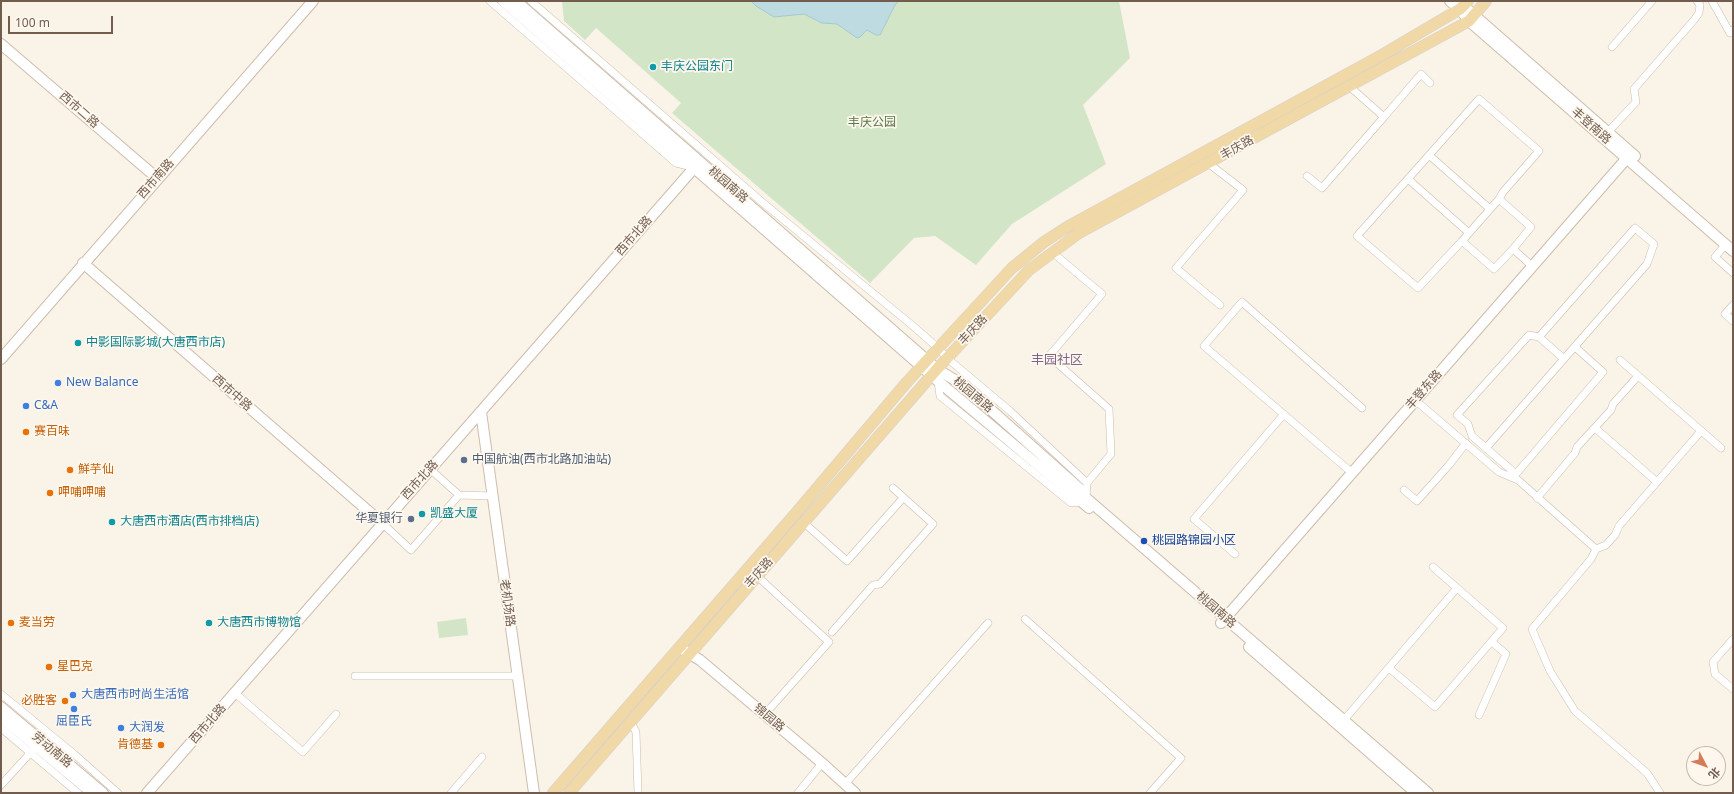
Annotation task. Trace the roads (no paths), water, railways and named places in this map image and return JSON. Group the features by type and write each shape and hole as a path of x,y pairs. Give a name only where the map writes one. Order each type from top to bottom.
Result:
{"main road":[{"name":"丰庆路","path":"553,793 685,650 757,576 936,375 947,358 1021,278 1052,252 1079,233 1472,17 1486,1"},
{"name":"丰庆路","path":"569,793 631,722 685,650 866,430 938,348 1012,268 1044,242 1066,227 1382,55 1463,4"}],"street":[{"name":"西市南路","path":"1,359 157,178 313,1"},
{"path":"490,1 676,163 694,168"},
{"name":"桃园南路","path":"503,1 694,168 925,363"},
{"name":"桃园南路","path":"516,1 925,363 936,375 963,385 1080,489 1084,500 1223,620 1416,793"},
{"path":"531,1 762,202 938,348 947,358 1010,411 1087,483"},
{"name":"丰登南路","path":"1450,1 1463,4 1472,17 1627,158 1731,246"},
{"path":"1612,47 1652,1"},
{"path":"1608,132 1636,102 1634,89 1699,13 1700,5 1697,1"},
{"path":"1712,1 1730,33 1733,30"},
{"name":"丰登南路","path":"1472,17 1608,132 1731,246"},
{"name":"西市二路","path":"1,44 157,178"},
{"path":"1306,176 1322,188 1421,74 1430,83"},
{"path":"1348,86 1384,117"},
{"path":"1479,98 1539,151 1462,241 1418,288 1357,236 1408,179 1479,98"},
{"path":"1429,155 1490,209"},
{"name":"丰登东路","path":"1223,620 1627,158"},
{"path":"1208,163 1243,190 1176,268 1220,305"},
{"name":"西市北路","path":"147,793 694,168"},
{"path":"1408,179 1469,233"},
{"path":"1462,241 1494,269 1512,249 1531,227 1499,199"},
{"path":"1486,448 1647,264 1654,244 1635,228 1539,337"},
{"path":"1731,246 1715,257 1733,273"},
{"path":"1512,249 1532,266"},
{"path":"936,375 940,396 1071,504 1084,500 1087,483 1111,454 1109,409 1049,356 1102,294 1052,252"},
{"name":"西市中路","path":"83,264 382,523"},
{"path":"1351,472 1204,346 1242,302 1362,408"},
{"path":"1733,305 1725,314 1733,321"},
{"path":"1564,358 1539,337 1528,335 1458,415 1468,424 1472,436 1516,474 1603,372 1575,346"},
{"path":"1620,360 1722,448"},
{"path":"1537,498 1638,376"},
{"path":"1415,400 1499,472 1518,480 1596,548"},
{"name":"老机场路","path":"481,412 534,793"},
{"path":"1235,554 1194,520 1284,414"},
{"path":"1595,428 1657,482"},
{"path":"1660,793 1647,773 1575,711 1550,671 1532,629 1591,559 1596,548 1606,545 1615,535 1619,526 1701,431"},
{"path":"1404,490 1417,501 1449,465 1466,443"},
{"path":"430,470 459,495 493,496"},
{"path":"832,632 873,585 880,584 933,524 893,488"},
{"path":"382,523 410,550 459,495"},
{"path":"804,522 847,561 903,498"},
{"path":"1389,668 1435,707 1503,628 1433,566"},
{"path":"757,576 830,642 765,714"},
{"path":"1344,720 1457,588"},
{"path":"1025,619 1181,758 1150,793"},
{"name":"桃园南路","path":"1223,620 1344,720 1428,793"},
{"path":"845,784 988,623"},
{"path":"1733,639 1714,662 1716,674 1733,690"},
{"path":"1479,715 1506,654 1492,642"},
{"name":"锦园路","path":"685,650 765,714 855,793"},
{"path":"354,676 518,676"},
{"path":"235,693 303,752 336,714"},
{"path":"1,694 74,754 118,793"},
{"name":"劳动南路","path":"1,707 104,793"},
{"name":"劳动南路","path":"1,717 33,750 92,793"},
{"path":"631,722 636,732 638,793"},
{"path":"1,728 33,750 78,793"},
{"path":"1,785 33,750"},
{"path":"451,793 482,757"},
{"path":"798,793 822,763"}],"water":[{"path":"751,1 899,1 895,5 880,35 876,35 867,30 857,38 837,24 822,23 804,14 774,17 756,6"}],"place":[{"name":"丰庆公园东门","path":"653,67"},
{"name":"中影国际影城(大唐西市店)","path":"78,343"},
{"name":"New Balance","path":"58,383"},
{"name":"C&A","path":"26,406"},
{"name":"赛百味","path":"26,432"},
{"name":"中国航油(西市北路加油站)","path":"464,460"},
{"name":"鮮芋仙","path":"70,470"},
{"name":"呷哺呷哺","path":"50,493"},
{"name":"凯盛大厦","path":"422,514"},
{"name":"华夏银行","path":"411,519"},
{"name":"大唐西市酒店(西市排档店)","path":"112,522"},
{"name":"桃园路锦园小区","path":"1144,541"},
{"name":"麦当劳","path":"11,623"},
{"name":"大唐西市博物馆","path":"209,623"},
{"name":"星巴克","path":"49,667"},
{"name":"大唐西市时尚生活馆","path":"73,695"},
{"name":"必胜客","path":"65,701"},
{"name":"屈臣氏","path":"74,709"},
{"name":"大润发","path":"121,728"},
{"name":"肯德基","path":"161,745"}],"district":[{"name":"丰园社区","path":"1057,360"}],"park label":[{"name":"丰庆公园","path":"872,123"}]}
